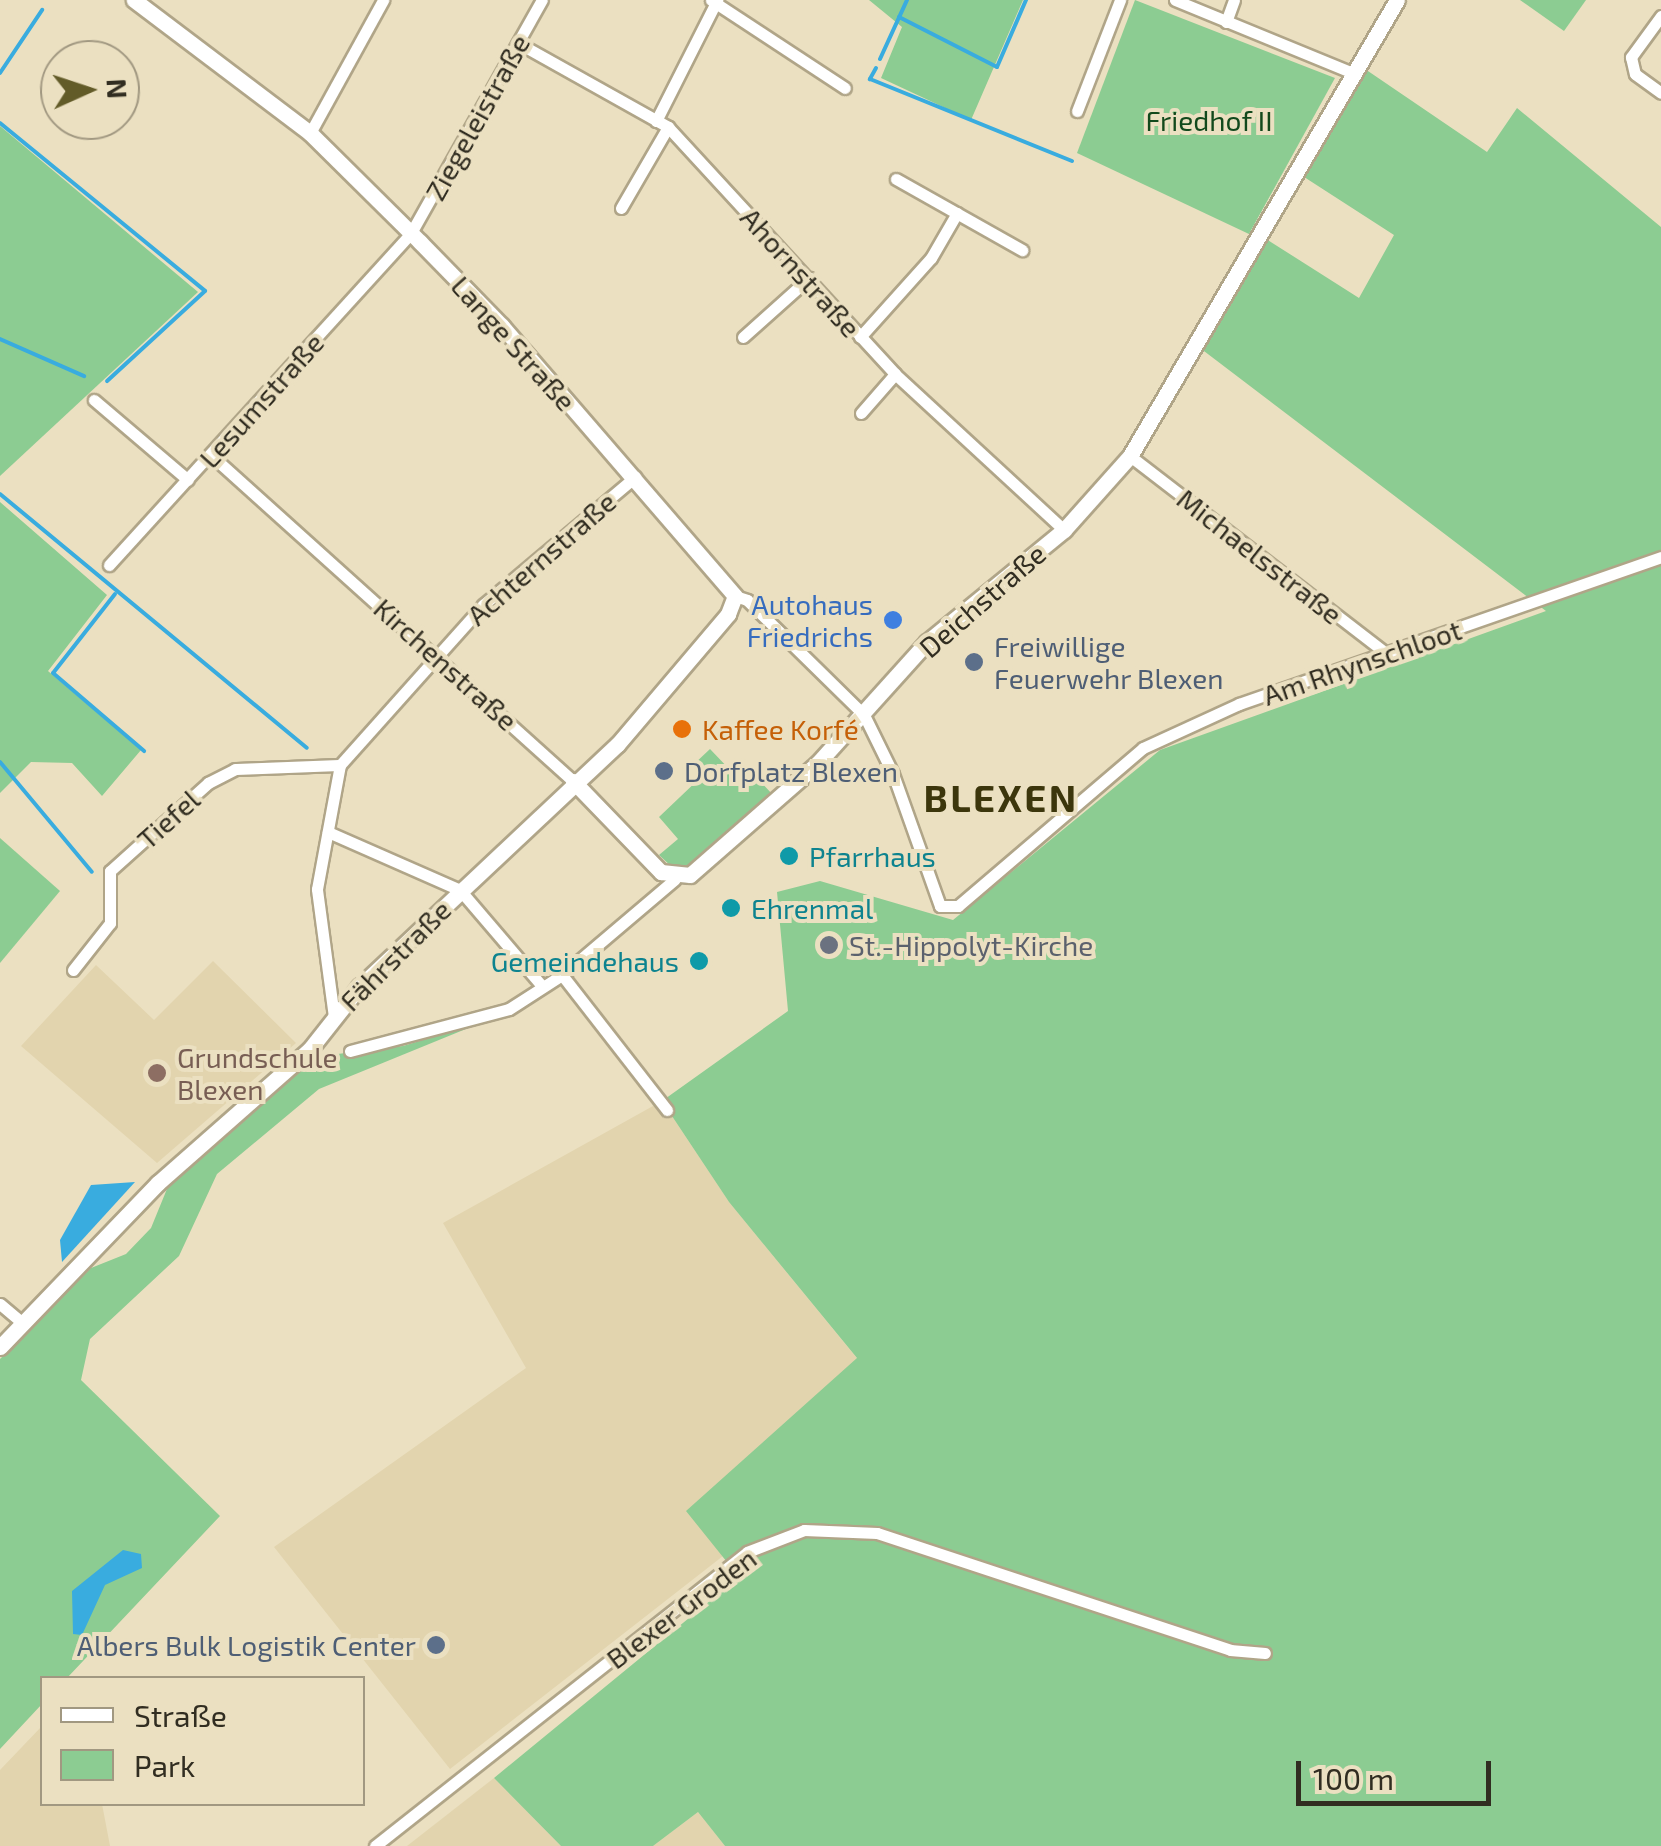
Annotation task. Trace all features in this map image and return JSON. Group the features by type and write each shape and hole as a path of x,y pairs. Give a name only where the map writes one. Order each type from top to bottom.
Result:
{"street":[{"name":"Lange Straße","path":"134,0 310,134 411,233 635,477 735,596 747,600 864,715"},
{"path":"310,134 383,0"},
{"name":"Ziegeleistraße","path":"411,233 542,0"},
{"path":"1076,112 1120,0"},
{"path":"1175,0 1355,74"},
{"path":"1226,22 1234,0"},
{"name":"Deichstraße","path":"350,1051 509,1009 562,975 675,879 690,876 730,842 864,715 927,642 1064,530 1130,456 1397,0"},
{"path":"621,208 714,1 845,88"},
{"path":"1661,16 1631,57 1635,74 1661,94"},
{"name":"Ahornstraße","path":"518,43 662,124 895,374 1064,530"},
{"path":"896,178 1022,250"},
{"path":"860,337 932,258 957,213"},
{"name":"Lesumstraße","path":"109,565 411,233"},
{"path":"743,338 809,278"},
{"path":"861,413 895,374"},
{"path":"94,400 188,480"},
{"name":"Kirchenstraße","path":"211,455 436,653 675,879"},
{"name":"Michaelsstraße","path":"1130,456 1390,656"},
{"name":"Achternstraße","path":"340,765 436,653 635,477"},
{"name":"Am Rhynschloot","path":"864,715 940,906 958,906 1143,748 1239,704 1390,656 1661,557"},
{"name":"Fährstraße","path":"0,1347 158,1183 310,1049 334,1017 460,890 648,711 728,614 735,596"},
{"path":"334,1017 318,889 340,765"},
{"name":"Tiefel","path":"73,970 110,923 110,871 208,783 236,769 340,765"},
{"path":"328,832 460,890 542,986"},
{"path":"562,975 667,1110"},
{"path":"0,1304 24,1324"},
{"name":"Blexer Groden","path":"375,1846 747,1552 804,1530 877,1533 1230,1650 1265,1653"}],"shaded area":[{"name":"Grundschule Blexen","path":"213,961 296,1043 157,1163 21,1046 96,965 154,1020"},
{"path":"662,1101 729,1202 860,1362 687,1511 723,1556 450,1769 274,1547 526,1368 443,1223"},
{"path":"40,1728 40,1806 102,1806 110,1846 0,1846 0,1770"},
{"path":"494,1778 561,1846 407,1846"},
{"path":"698,1812 725,1846 653,1846"}],"green space":[{"path":"869,0 1023,0 971,120 881,78 902,27"},
{"name":"Friedhof II","path":"1135,0 1335,78 1249,234 1077,153"},
{"path":"1520,0 1586,0 1564,31"},
{"path":"1365,69 1487,152 1517,108 1661,227 1661,1846 725,1846 698,1812 653,1846 561,1846 494,1778 739,1577 686,1511 857,1358 729,1202 662,1101 788,1011 777,892 820,881 953,920 1160,750 1546,611 1200,348 1263,237 1359,298 1394,235 1301,175"},
{"path":"0,126 198,292 0,476"},
{"path":"0,502 107,595 48,671 141,750 102,796 72,763 31,762 0,793"},
{"path":"710,749 732,772 743,763 773,795 688,865 672,867 659,855 678,839 659,817 701,777 692,766"},
{"path":"0,838 60,891 0,963"},
{"path":"483,1022 319,1089 217,1174 179,1256 90,1339 81,1380 220,1516 69,1676 40,1676 40,1706 0,1749 0,1359 91,1268 126,1254 151,1228 169,1184 313,1057 403,1046"}],"water":[{"path":"135,1182 62,1262 60,1240 91,1185"},
{"path":"123,1550 141,1554 142,1568 105,1585 82,1635 73,1634 72,1591"}],"waterway":[{"path":"880,59 907,0"},
{"path":"899,17 997,67 1026,0"},
{"path":"0,73 42,10"},
{"path":"876,68 870,79 1072,161"},
{"path":"0,123 205,291 107,381"},
{"path":"0,339 84,376"},
{"path":"0,494 307,748"},
{"path":"115,594 53,673 144,751"},
{"path":"0,762 92,872"}],"place":[{"name":"Autohaus Friedrichs","path":"893,620"},
{"name":"Freiwillige Feuerwehr Blexen","path":"974,662"},
{"name":"Kaffee Korfé","path":"682,729"},
{"name":"Dorfplatz Blexen","path":"664,771"},
{"name":"Pfarrhaus","path":"789,856"},
{"name":"Ehrenmal","path":"731,908"},
{"name":"St.-Hippolyt-Kirche","path":"829,945"},
{"name":"Gemeindehaus","path":"699,961"},
{"name":"Grundschule Blexen","path":"157,1073"},
{"name":"Albers Bulk Logistik Center","path":"436,1645"}],"district":[{"name":"BLEXEN","path":"1001,798"}]}
